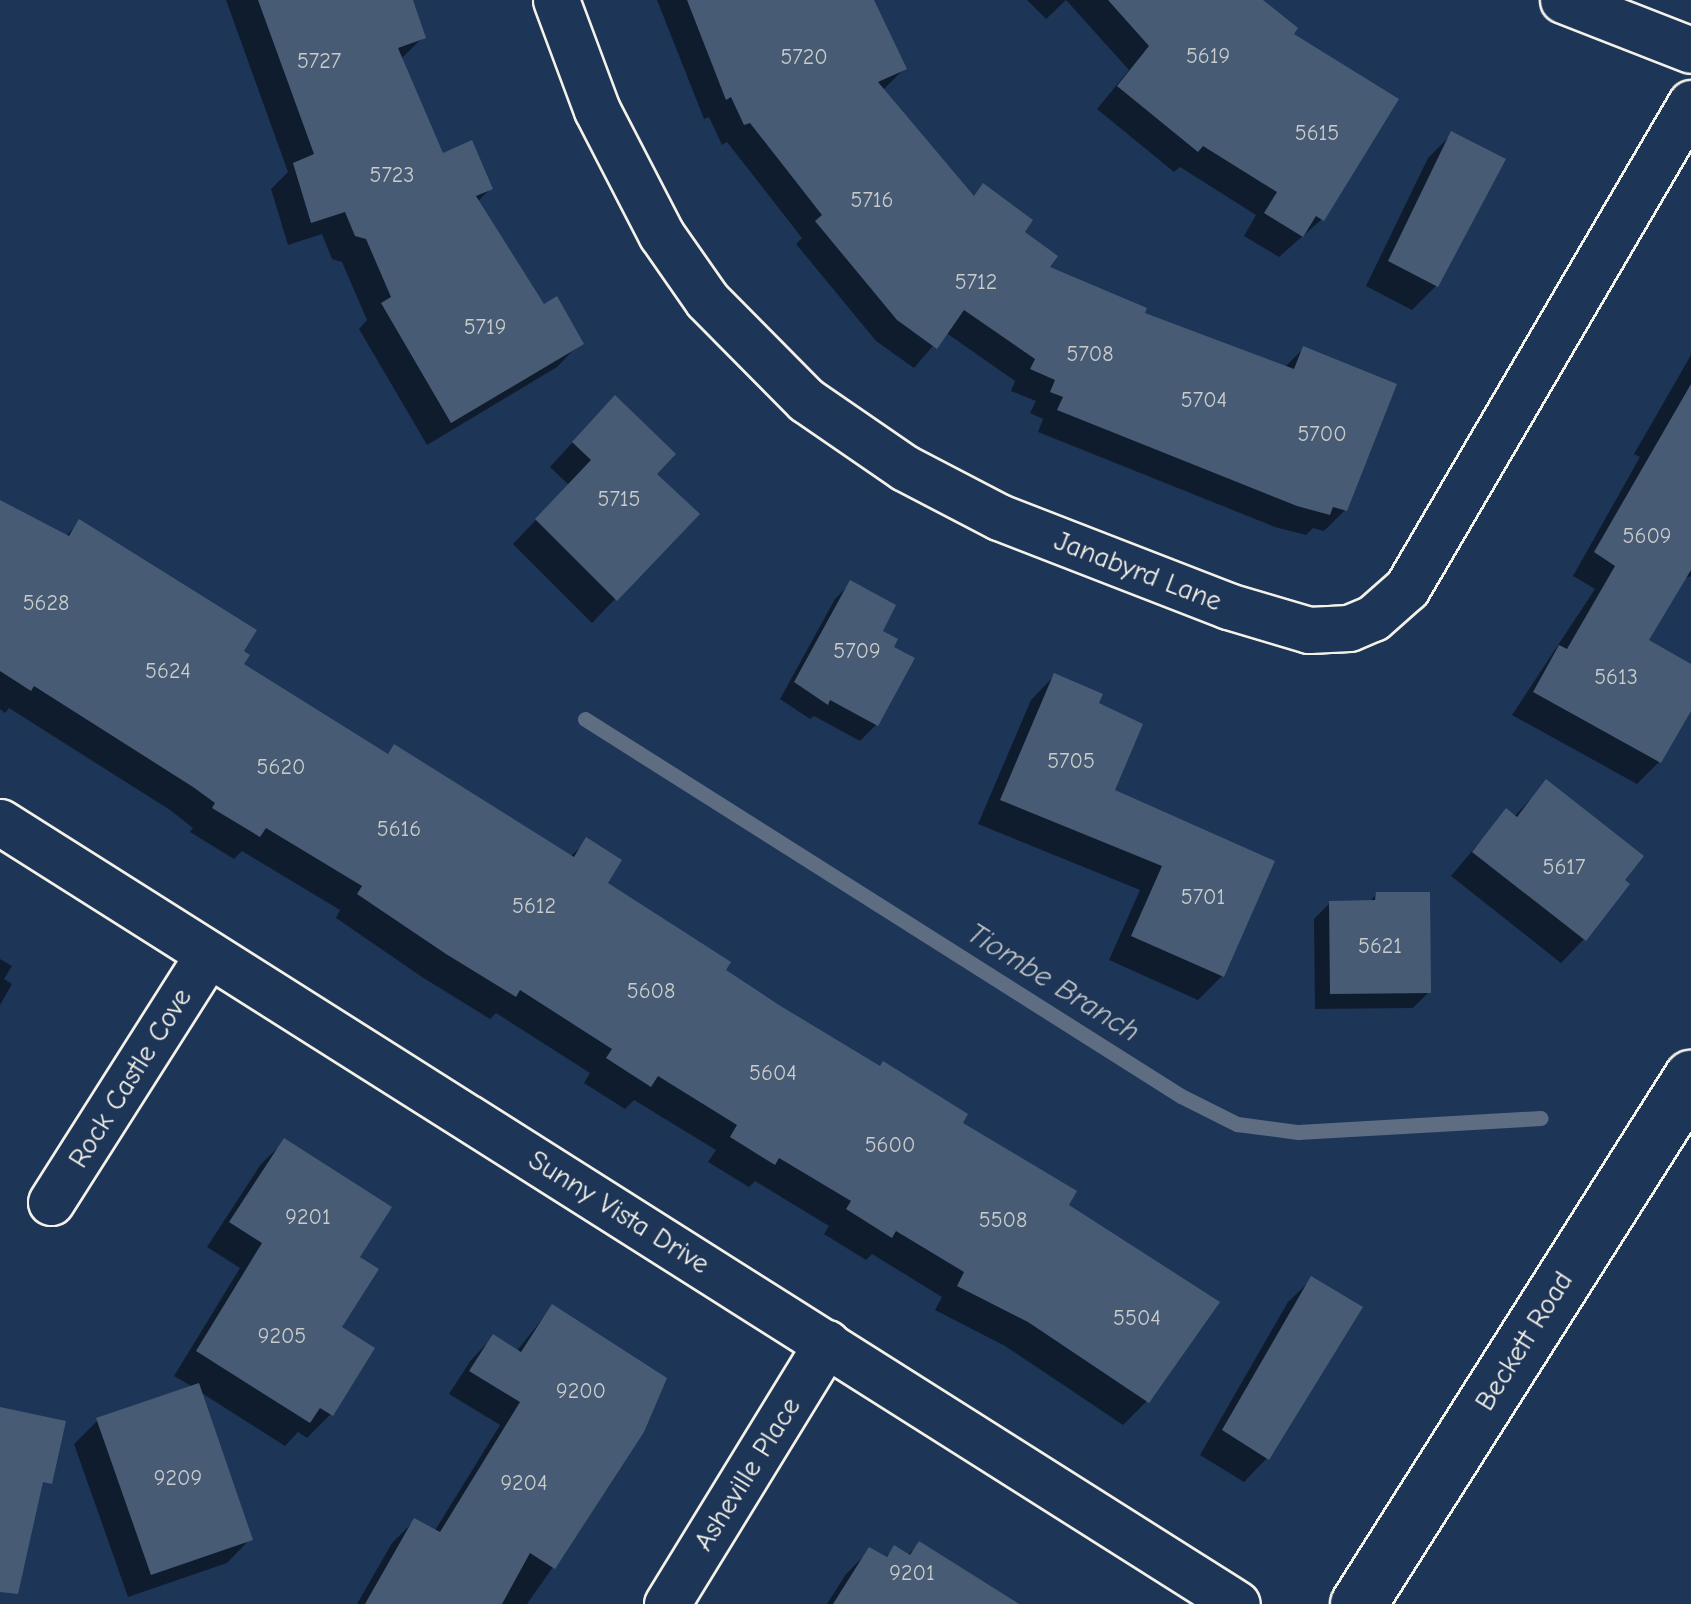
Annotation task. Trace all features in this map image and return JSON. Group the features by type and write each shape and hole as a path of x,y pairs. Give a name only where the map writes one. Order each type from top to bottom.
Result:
{"street":[{"name":"Janabyrd Lane","path":"556,0 597,110 660,234 706,300 806,400 905,468 999,517 1228,606 1309,630 1349,628 1373,618 1408,588 1691,104"},
{"path":"1563,0 1691,50"},
{"name":"Sunny Vista Drive","path":"0,822 1236,1604"},
{"name":"Rock Castle Cove","path":"52,1202 208,954"},
{"name":"Beckett Road","path":"1358,1604 1691,1078"},
{"name":"Asheville Place","path":"667,1604 828,1344"}],"building":[{"path":"258,0 413,0 426,38 398,48 443,153 472,140 493,189 476,196 544,304 557,296 584,344 451,423 381,303 391,297 366,239 355,236 345,212 311,223 293,163 314,154"},
{"path":"687,0 874,0 907,69 878,82 974,196 983,183 1033,220 1025,232 1058,256 1050,267 1147,308 1145,313 1294,369 1303,346 1397,384 1347,511 1333,507 1330,515 1297,506 1057,410 1063,397 1050,392 1055,380 1030,369 1035,359 964,310 937,349 897,320 815,221 822,215 750,123 744,125 731,97 726,100"},
{"path":"1108,0 1263,0 1298,28 1294,34 1399,99 1324,221 1316,216 1303,237 1264,213 1277,192 1203,146 1198,152 1117,86 1149,46"},
{"path":"1451,131 1506,159 1438,287 1388,261"},
{"path":"1691,384 1691,570 1649,640 1691,664 1691,711 1661,763 1533,692 1559,645 1567,649 1615,566 1594,552"},
{"path":"615,395 676,454 657,474 700,514 617,601 535,519 591,460 572,442"},
{"path":"0,500 69,536 79,519 257,630 244,651 250,655 244,664 388,754 394,744 574,857 586,837 622,860 608,883 731,962 726,970 779,1005 880,1066 883,1061 968,1114 963,1123 1077,1191 1069,1205 1220,1302 1149,1403 1028,1322 957,1286 964,1272 896,1231 892,1238 846,1209 851,1201 779,1158 775,1165 730,1137 737,1125 658,1076 651,1087 606,1058 612,1049 520,990 516,997 446,954 357,894 362,886 266,828 260,837 212,808 215,803 193,787 34,686 31,691 0,671"},
{"path":"850,580 896,605 883,631 898,639 894,647 915,658 878,726 830,700 828,705 794,682"},
{"path":"1054,673 1103,694 1099,703 1143,724 1115,790 1275,861 1224,977 1131,936 1162,866 1000,800"},
{"path":"1546,779 1644,856 1625,880 1630,884 1586,941 1472,852 1506,808 1517,817"},
{"path":"1376,892 1430,892 1431,993 1330,994 1329,901 1375,900"},
{"path":"284,1138 392,1207 360,1257 379,1269 342,1327 375,1348 333,1416 320,1408 310,1423 196,1351 262,1243 229,1222"},
{"path":"1311,1276 1363,1307 1269,1460 1222,1430"},
{"path":"552,1304 667,1378 644,1432 555,1569 530,1553 502,1604 365,1604 414,1518 440,1532 520,1402 469,1371 493,1334 521,1352"},
{"path":"199,1383 253,1540 151,1575 96,1418"},
{"path":"0,1407 66,1421 52,1484 43,1482 18,1594 0,1592"},
{"path":"919,1541 1019,1604 833,1604 869,1547 887,1557 894,1545 910,1555"}],"waterway":[{"name":"Tiombe Branch","path":"585,719 1181,1096 1237,1124 1298,1132 1541,1118"}]}
